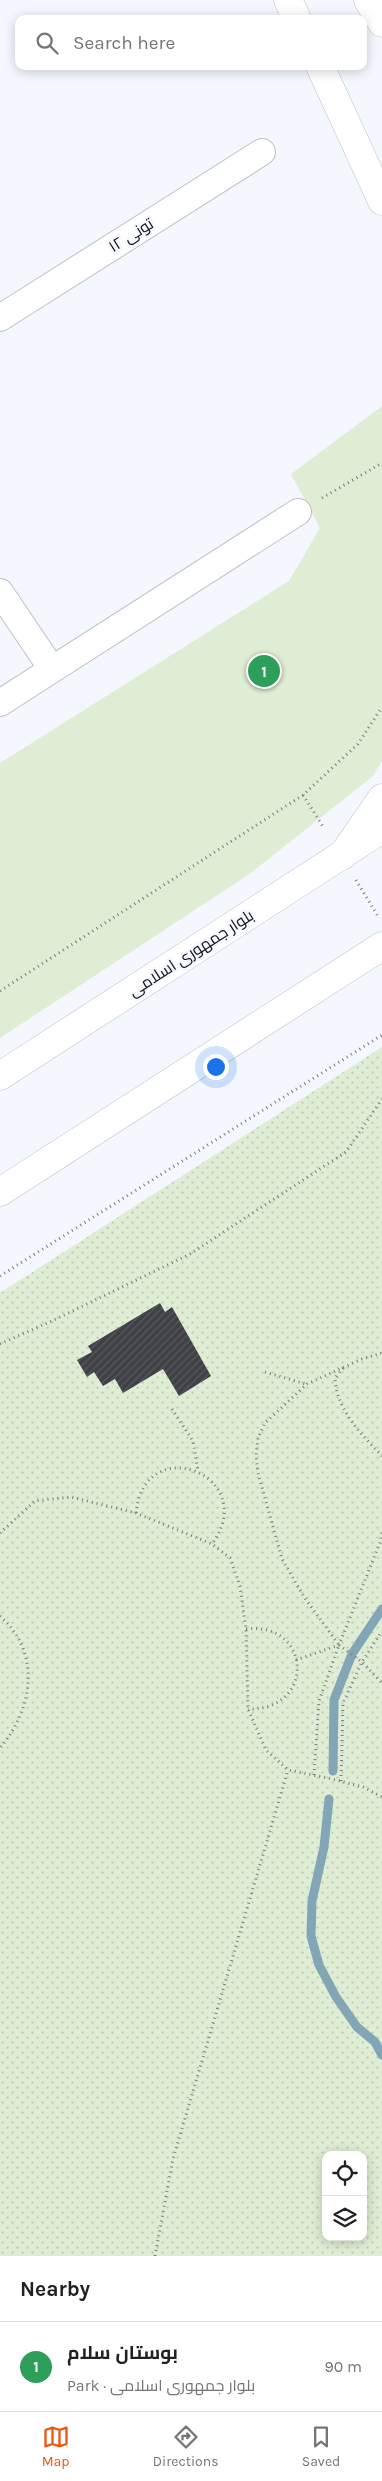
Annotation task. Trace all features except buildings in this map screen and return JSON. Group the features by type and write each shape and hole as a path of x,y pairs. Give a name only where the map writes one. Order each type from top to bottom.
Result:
{"main road":[{"path":"288,0 295,15"},
{"path":"368,0 382,23"},
{"path":"322,70 382,201"},
{"path":"342,856 382,798"},
{"name":"بلوار جمهوری اسلامی","path":"0,1076 382,829"},
{"path":"0,1192 382,946"}],"street":[{"name":"تونی ۱۲","path":"0,318 262,152"},
{"path":"2,697 52,669 298,512"},
{"path":"0,592 52,669"}],"path":[{"path":"298,512 382,463"},
{"path":"0,990 303,795 358,744 382,707"},
{"path":"0,1276 382,1035"},
{"path":"0,1344 190,1254 346,1152 382,1099"},
{"path":"382,1353 345,1366 307,1384 265,1423 258,1438 256,1456 258,1473 282,1559 304,1597 339,1645 362,1662 382,1683"},
{"path":"345,1366 335,1378 335,1391 342,1408 363,1437 382,1456"},
{"path":"265,1372 307,1384"},
{"path":"172,1409 193,1441 198,1471"},
{"path":"136,1513 137,1500 142,1489 161,1472 173,1468 186,1468 198,1471 217,1487 224,1510 221,1528 212,1544"},
{"path":"0,1533 35,1501 71,1497 136,1513 212,1544 230,1558 240,1586 246,1629 248,1709 266,1750 288,1770 341,1781 382,1797"},
{"path":"314,1775 319,1701 381,1540 382,1531"},
{"path":"0,1616 19,1640 27,1663 29,1686 24,1710 14,1732 0,1748"},
{"path":"246,1629 259,1628 272,1631 283,1637 292,1648 296,1660 297,1673 293,1686 286,1698 275,1706 262,1709 248,1709"},
{"path":"341,1781 343,1703 362,1662 382,1631"},
{"path":"296,1660 339,1645"},
{"path":"155,2256 173,2159 288,1770"}],"green space":[{"path":"382,406 382,761 373,776 251,873 0,1038 0,763 289,581 320,528 291,474"},
{"path":"382,1047 382,2256 0,2256 0,1293"}],"waterway":[{"path":"333,1771 334,1700 352,1654 382,1609"},
{"path":"329,1799 324,1847 312,1901 311,1936 319,1965 336,1997 357,2027 375,2042 382,2055"}],"place":[{"name":"بوستان سلام","path":"264,671"}]}
